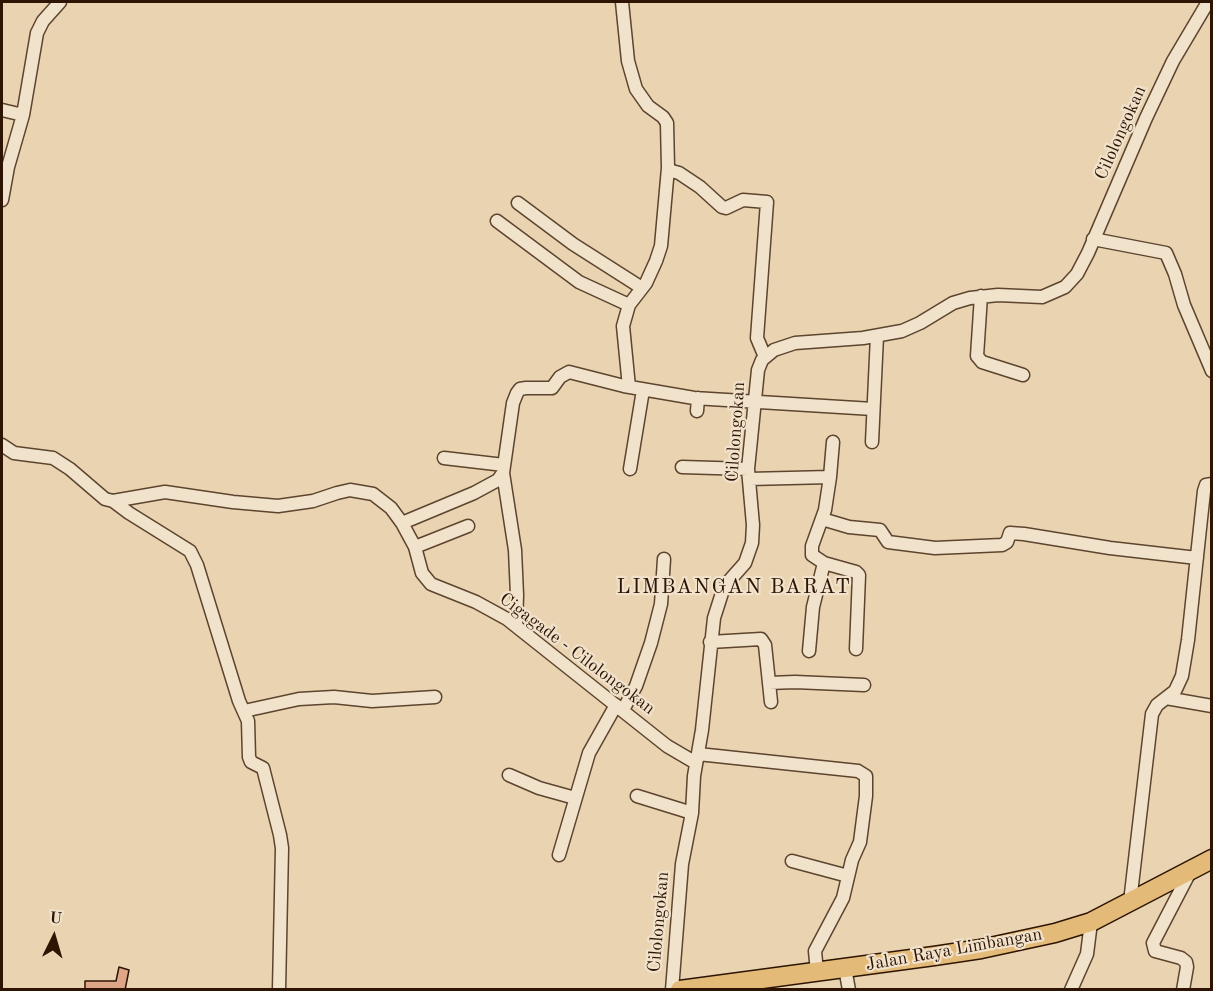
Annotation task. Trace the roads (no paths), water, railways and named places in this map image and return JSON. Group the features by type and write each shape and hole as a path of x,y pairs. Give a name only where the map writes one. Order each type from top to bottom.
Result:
{"highway":[{"name":"Jalan Raya Limbangan","path":"680,990 991,947 1055,933 1091,921 1212,859"}],"street":[{"path":"2,200 8,167 23,115 37,33 43,21 60,2"},
{"path":"622,2 628,61 636,89 648,106 663,117 667,123 668,169 661,246 651,273 629,305 625,316 622,337 629,387"},
{"name":"Cilolongokan","path":"672,990 682,864 692,813 710,642 717,604 729,581 745,563 752,543 749,474 758,370 765,357 774,350 795,343 877,336 912,328 953,303 981,296 1042,297 1057,292 1072,281 1094,239 1173,61 1208,2"},
{"path":"2,110 23,115"},
{"path":"668,169 679,172 724,208 743,200 767,202 757,338 765,357"},
{"path":"518,203 573,244 642,288"},
{"path":"497,221 579,282 629,305"},
{"path":"1094,239 1166,253 1187,314 1212,371"},
{"path":"981,296 976,356 982,362 1023,375"},
{"path":"872,442 877,336"},
{"path":"402,523 474,493 498,480 503,469 513,404 520,389 549,390 560,377 568,372 698,405 755,403 873,409"},
{"path":"630,469 643,390"},
{"path":"833,442 831,477 822,519 812,546 812,555 824,563 856,572 859,575 856,649"},
{"path":"2,445 14,453 53,458 70,469 105,499 113,501 184,547 194,557 239,701 248,721 249,757 252,762 263,768 281,842 279,990"},
{"path":"444,458 503,469"},
{"path":"682,467 749,474 831,477"},
{"path":"503,469 515,550 516,626"},
{"path":"1130,902 1152,714 1157,705 1179,685 1185,664 1204,491 1206,485 1212,484"},
{"name":"Cigagade - Cilolongokan","path":"113,501 165,492 279,506 313,501 350,490 373,494 391,508 402,523 415,547 422,573 431,584 476,602 516,626 667,746 697,759"},
{"path":"822,519 853,528 880,530 888,542 935,548 1002,544 1006,542 1010,533 1197,558"},
{"path":"415,547 468,526"},
{"path":"559,855 589,753 636,686 651,644 661,604 664,559"},
{"path":"809,651 813,607 824,563"},
{"path":"710,642 761,639 765,645 771,702"},
{"path":"769,683 864,685"},
{"path":"244,711 300,699 344,697 372,700 435,697"},
{"path":"1166,698 1212,706"},
{"path":"697,759 862,773 867,780 862,831 838,908 815,951 817,972"},
{"path":"509,775 539,788 575,798"},
{"path":"637,796 692,813"},
{"path":"792,861 848,876"},
{"path":"1183,990 1186,962 1181,958 1155,951 1153,943 1191,869"},
{"path":"1071,990 1087,954 1091,921"},
{"path":"845,968 849,990"}],"district":[{"name":"LIMBANGAN BARAT","path":"734,587"}]}
